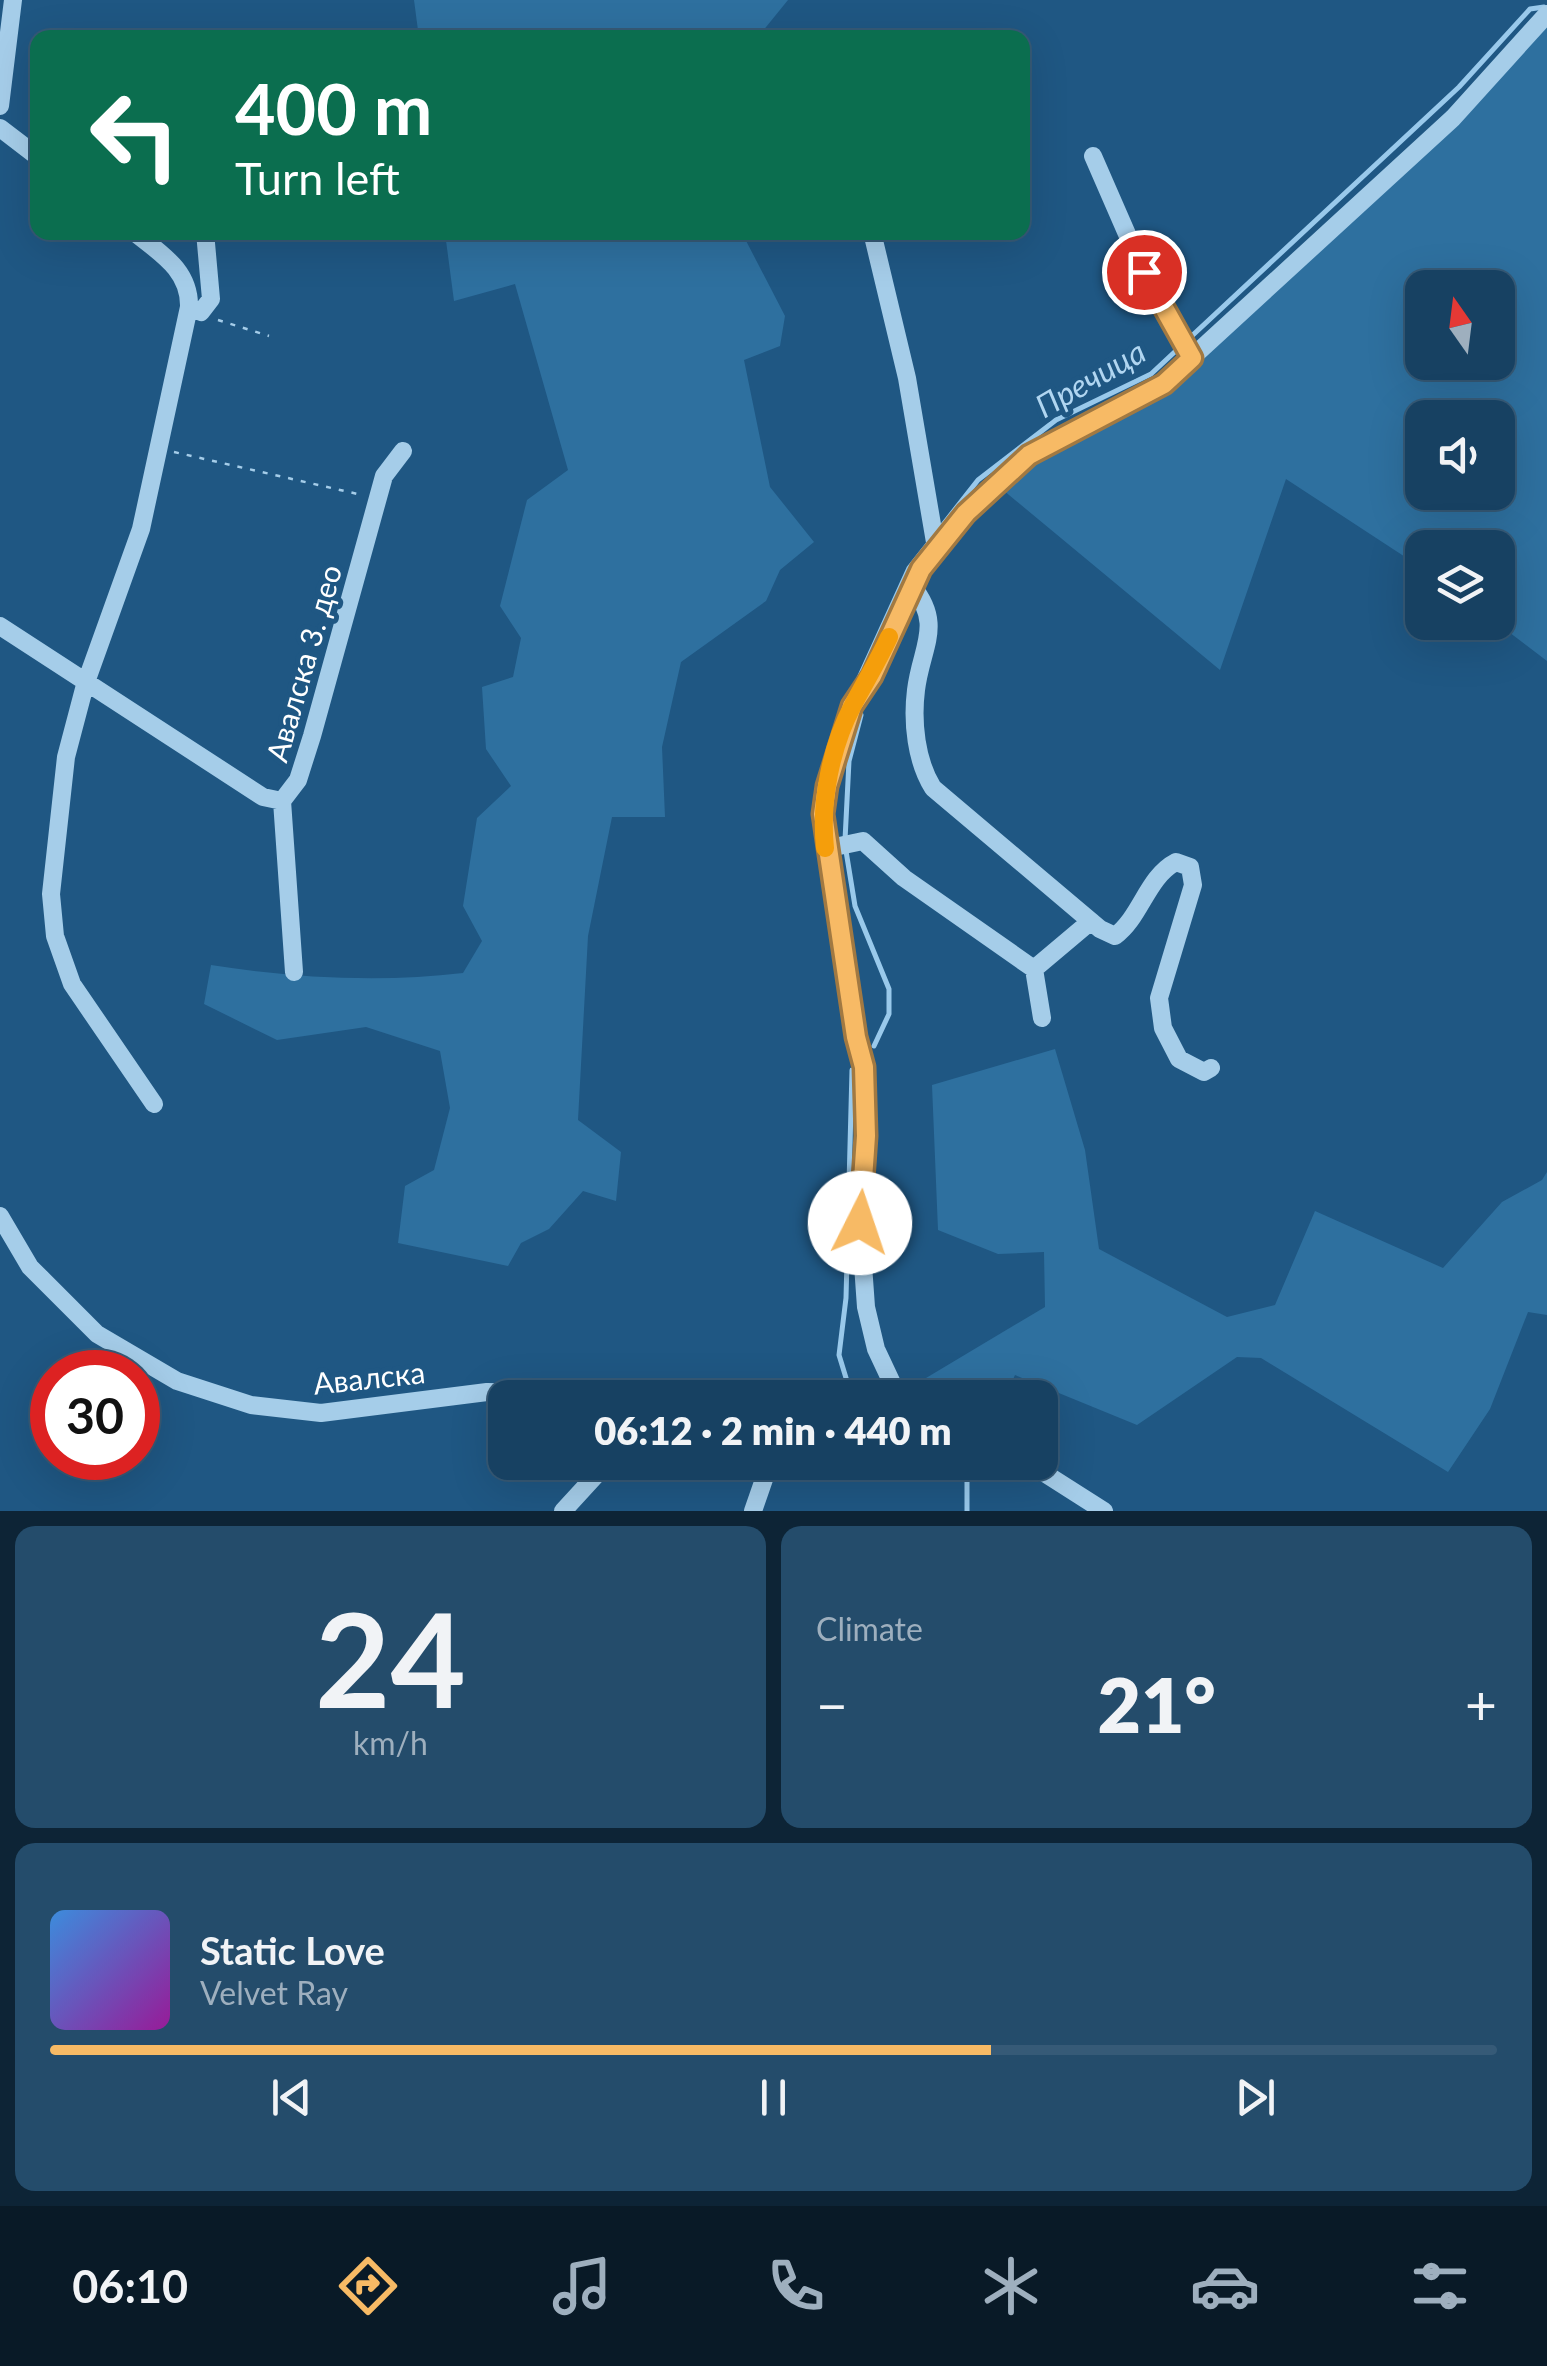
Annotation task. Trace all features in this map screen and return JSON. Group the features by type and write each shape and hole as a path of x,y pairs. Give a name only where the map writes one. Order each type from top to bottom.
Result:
{"street":[{"path":"0,106 13,0"},
{"path":"890,1380 876,1349 866,1308 860,1223 866,1136 864,1067 856,1037 838,845 823,814 827,786 852,706 872,676 912,586 936,547 966,513 1029,455 1164,384 1453,118 1547,14"},
{"path":"0,128 30,151"},
{"path":"1093,156 1136,256 1190,356"},
{"path":"143,240 176,268 195,309 158,449 142,529 85,684 60,788 52,894 55,936 72,984 154,1104"},
{"path":"195,309 211,299 205,240"},
{"path":"874,240 907,378 936,547"},
{"name":"Авалска 3. део","path":"0,626 262,798 282,801 292,793 303,765 388,466 403,451"},
{"path":"912,586 925,602 930,625 916,688 922,772 934,788 1091,921 1114,936 1129,926 1163,869 1176,862 1190,867 1193,884 1159,998 1163,1028 1179,1059 1195,1070 1204,1072 1211,1068"},
{"path":"282,801 294,972"},
{"path":"838,845 863,841 904,878 1034,969 1042,1018"},
{"path":"1034,969 1091,921"},
{"name":"Авалска","path":"0,1216 30,1267 98,1334 177,1380 250,1405 321,1413 488,1392"},
{"path":"563,1511 591,1480"},
{"path":"753,1511 764,1480"},
{"path":"1055,1480 1104,1511"}],"path":[{"path":"195,309 269,336"},
{"path":"158,449 378,499"}],"shaded area":[{"path":"414,0 788,0 764,30 418,30"},
{"path":"1547,15 1547,661 1515,637 1515,530 1405,530 1405,557 1286,479 1220,670 997,485 1191,358"},
{"path":"446,240 746,240 785,316 780,346 744,360 770,487 814,542 780,570 766,601 681,662 662,747 665,817 612,817 588,936 578,1120 621,1152 616,1201 583,1191 549,1229 521,1243 508,1266 398,1243 405,1186 434,1170 450,1108 440,1051 366,1027 277,1040 204,1004 211,965 337,978 432,976 463,973 482,941 463,906 477,818 511,786 486,749 482,687 513,677 521,638 500,606 527,500 568,470 515,284 454,301"},
{"path":"1055,1049 1085,1150 1099,1249 1227,1317 1275,1305 1315,1211 1443,1268 1502,1202 1542,1180 1547,1172 1547,1315 1528,1312 1490,1409 1448,1472 1261,1358 1237,1357 1137,1425 1058,1393 1058,1380 1027,1380 1015,1375 1013,1380 923,1380 1045,1307 1044,1252 998,1254 938,1230 932,1085"}],"waterway":[{"name":"Пречица","path":"938,531 978,480 1056,420 1151,374 1459,87 1530,9 1544,7"},
{"name":"Пречица","path":"854,689 909,568 928,544"},
{"name":"Пречица","path":"845,840 849,761 861,715"},
{"name":"Пречица","path":"846,851 855,906 889,989 889,1014 874,1046"},
{"name":"Пречица","path":"847,1380 839,1355 846,1298 852,1070"},
{"name":"Пречица","path":"967,1480 967,1511"}],"slow traffic":[{"path":"825,848 823,814 827,786 852,706 872,676 889,637"}],"route":[{"path":"860,1223 866,1136 864,1067 825,849 823,814 827,786 852,706 872,676 904,601 936,548 966,513 1029,455 1164,384 1192,358 1144,272"}]}
